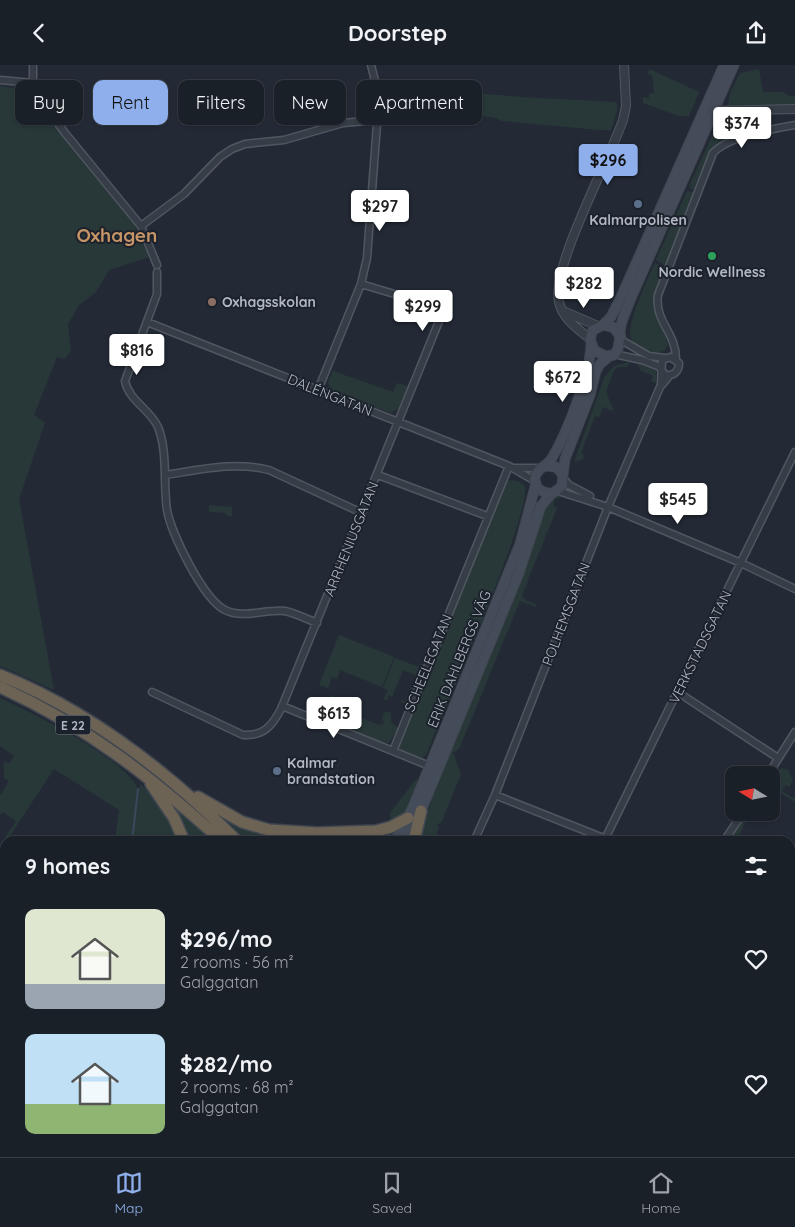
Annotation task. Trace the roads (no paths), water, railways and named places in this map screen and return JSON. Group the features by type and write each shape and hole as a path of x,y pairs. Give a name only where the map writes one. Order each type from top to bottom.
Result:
{"highway":[{"name":"E 22","path":"0,675 89,721 171,780 232,836"},
{"name":"E 22","path":"0,687 82,730 141,771 216,836"},
{"path":"141,771 174,817 182,836"},
{"path":"171,780 242,823 279,832 376,831 391,827 408,818"},
{"path":"415,836 421,811"},
{"path":"317,833 325,836"}],"main road":[{"name":"ERIK DAHLBERGS VÄG","path":"399,836 434,768 519,573 541,505 563,484 565,459 590,395 596,371 600,364 619,348 623,319 709,111 724,65"},
{"name":"ERIK DAHLBERGS VÄG","path":"408,836 421,811 434,768 520,543 537,473 554,455 584,383 590,362 591,333 611,317 709,111 734,65"},
{"path":"600,325 617,330 621,339"},
{"path":"590,342 600,353 612,354"},
{"path":"544,467 556,467 563,476"},
{"path":"536,482 541,491 554,492"}],"street":[{"path":"33,65 33,80"},
{"path":"371,65 377,80"},
{"path":"590,342 567,319 558,298 562,265 623,121 626,106 624,65"},
{"path":"0,80 15,81"},
{"path":"709,111 795,109"},
{"path":"140,227 184,195 220,157 232,149 246,144 284,140 343,123 356,122"},
{"path":"59,125 140,227 157,269 157,294 125,381 134,398 157,425 165,475 167,511 171,525 198,579 211,599 231,612 286,611 317,623"},
{"path":"318,390 361,284 367,258 378,125"},
{"path":"612,354 642,359 670,375 677,371 676,345 657,309 658,295 713,153 720,146 730,141 795,125"},
{"name":"ARRHENIUSGATAN","path":"152,693 243,735 252,735 266,731 282,706 378,475 444,309 361,284"},
{"path":"563,311 600,325"},
{"name":"DALÉNGATAN","path":"147,322 510,467 536,482"},
{"path":"661,369 671,337"},
{"path":"621,339 649,355 676,359"},
{"name":"POLHEMSGATAN","path":"660,387 661,369"},
{"name":"POLHEMSGATAN","path":"476,836 495,795 612,497 660,387 670,375"},
{"name":"VERKSTADSGATAN","path":"607,836 679,693 795,452"},
{"path":"165,475 235,465 254,466 269,470 362,513"},
{"name":"DALÉNGATAN","path":"510,467 544,467"},
{"name":"SCHEELEGATAN","path":"393,751 486,516 510,467"},
{"path":"378,475 486,516"},
{"path":"563,476 574,489 608,507 741,563 795,589"},
{"path":"554,492 608,507"},
{"path":"679,693 778,759"},
{"path":"282,706 434,768"},
{"path":"774,766 795,732"},
{"path":"495,795 595,836"},
{"path":"727,836 738,821"}],"waterway":[{"path":"133,836 138,789"}],"place":[{"name":"Kalmarpolisen","path":"638,204"},
{"name":"Nordic Wellness","path":"712,256"},
{"name":"Oxhagsskolan","path":"212,302"},
{"name":"Kalmar brandstation","path":"277,771"}],"district":[{"name":"Oxhagen","path":"117,235"}]}
